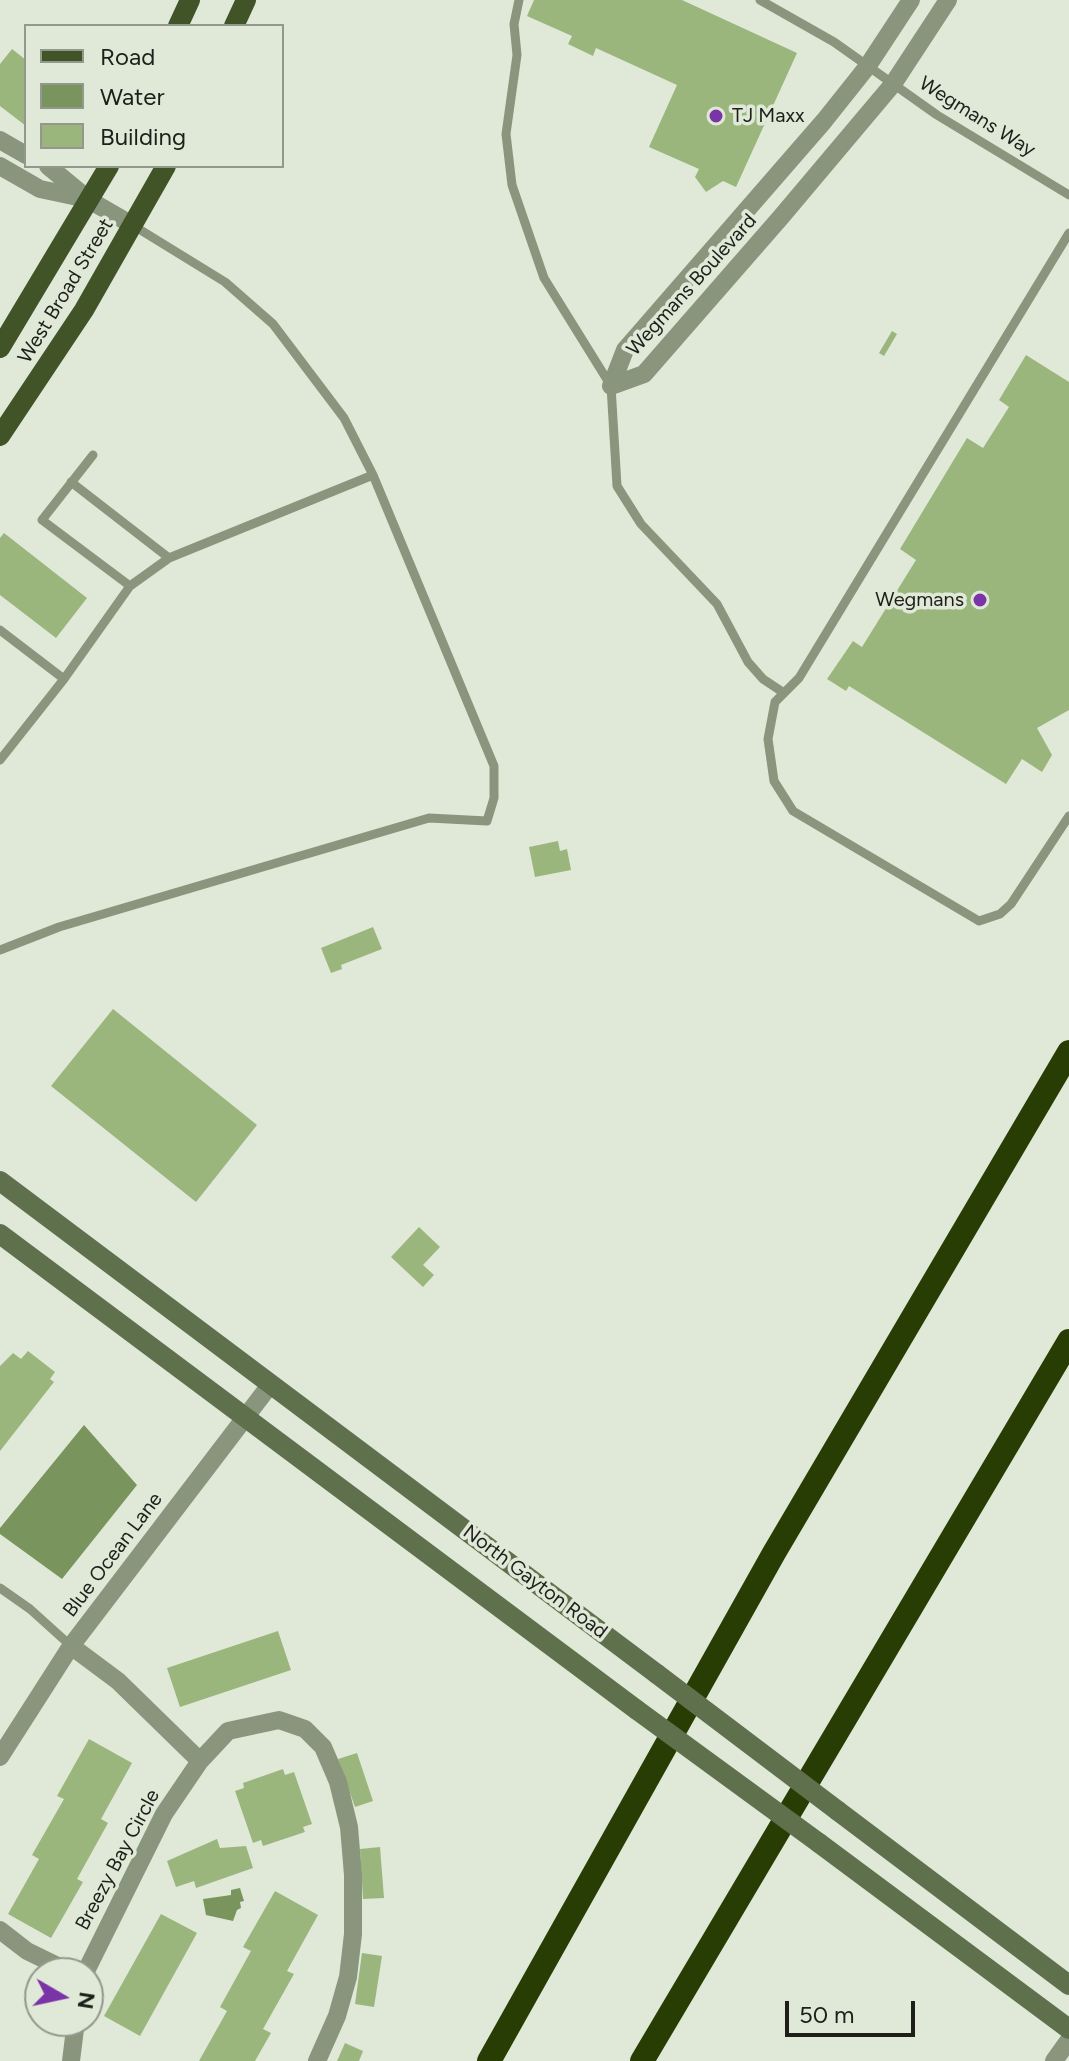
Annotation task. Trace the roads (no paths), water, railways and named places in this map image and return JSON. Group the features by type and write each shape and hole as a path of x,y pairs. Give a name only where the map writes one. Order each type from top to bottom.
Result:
{"highway":[{"path":"489,2061 774,1553 1069,1052"},
{"path":"642,2061 1069,1341"}],"main road":[{"path":"179,24 190,0"},
{"path":"235,24 246,0"},
{"name":"West Broad Street","path":"0,348 108,168"},
{"name":"West Broad Street","path":"0,436 57,354 165,168"},
{"name":"North Gayton Road","path":"0,1181 1069,1985"},
{"name":"North Gayton Road","path":"0,1234 1069,2029"}],"street":[{"name":"Wegmans Boulevard","path":"611,386 625,350 867,67 911,0"},
{"name":"Wegmans Boulevard","path":"611,386 644,374 893,84 948,0"},
{"path":"0,140 24,154"},
{"path":"0,166 40,189 89,200"},
{"path":"50,168 89,200 134,226"},
{"name":"Blue Ocean Lane","path":"0,1757 71,1646 270,1385"},
{"path":"71,1646 118,1681 200,1761"},
{"name":"Breezy Bay Circle","path":"93,1957 164,1814 200,1761 228,1731 279,1720 305,1729 323,1747 338,1782 349,1827 353,1934 337,2016 317,2061"},
{"path":"0,1930 39,1957"},
{"path":"71,2061 74,2037"},
{"path":"1054,2061 1069,2040"}],"lane":[{"path":"519,0 514,24 517,55 506,134 512,185 544,278 611,386 614,471 623,500 641,524 717,604 748,662 763,679 784,693"},
{"name":"Wegmans Way","path":"760,0 834,42 893,84 1069,195"},
{"path":"0,950 59,927 429,818 487,821 494,798 494,766 373,475 328,392 273,324 225,282 134,226"},
{"path":"1069,233 799,678 775,702 768,739 774,781 781,797 793,811 979,921 1000,914 1011,904 1069,816"},
{"path":"93,455 42,520 130,586"},
{"path":"0,760 64,679 130,586 169,558 373,475"},
{"path":"71,482 169,558"},
{"path":"0,630 64,679"},
{"path":"0,1588 30,1609 71,1646"}],"water":[{"path":"84,1425 137,1485 62,1579 0,1534 0,1528"},
{"path":"240,1888 244,1901 240,1902 241,1908 233,1921 206,1915 203,1899 231,1895 231,1890"}],"place":[{"name":"TJ Maxx","path":"716,116"},
{"name":"Wegmans","path":"980,600"}]}
